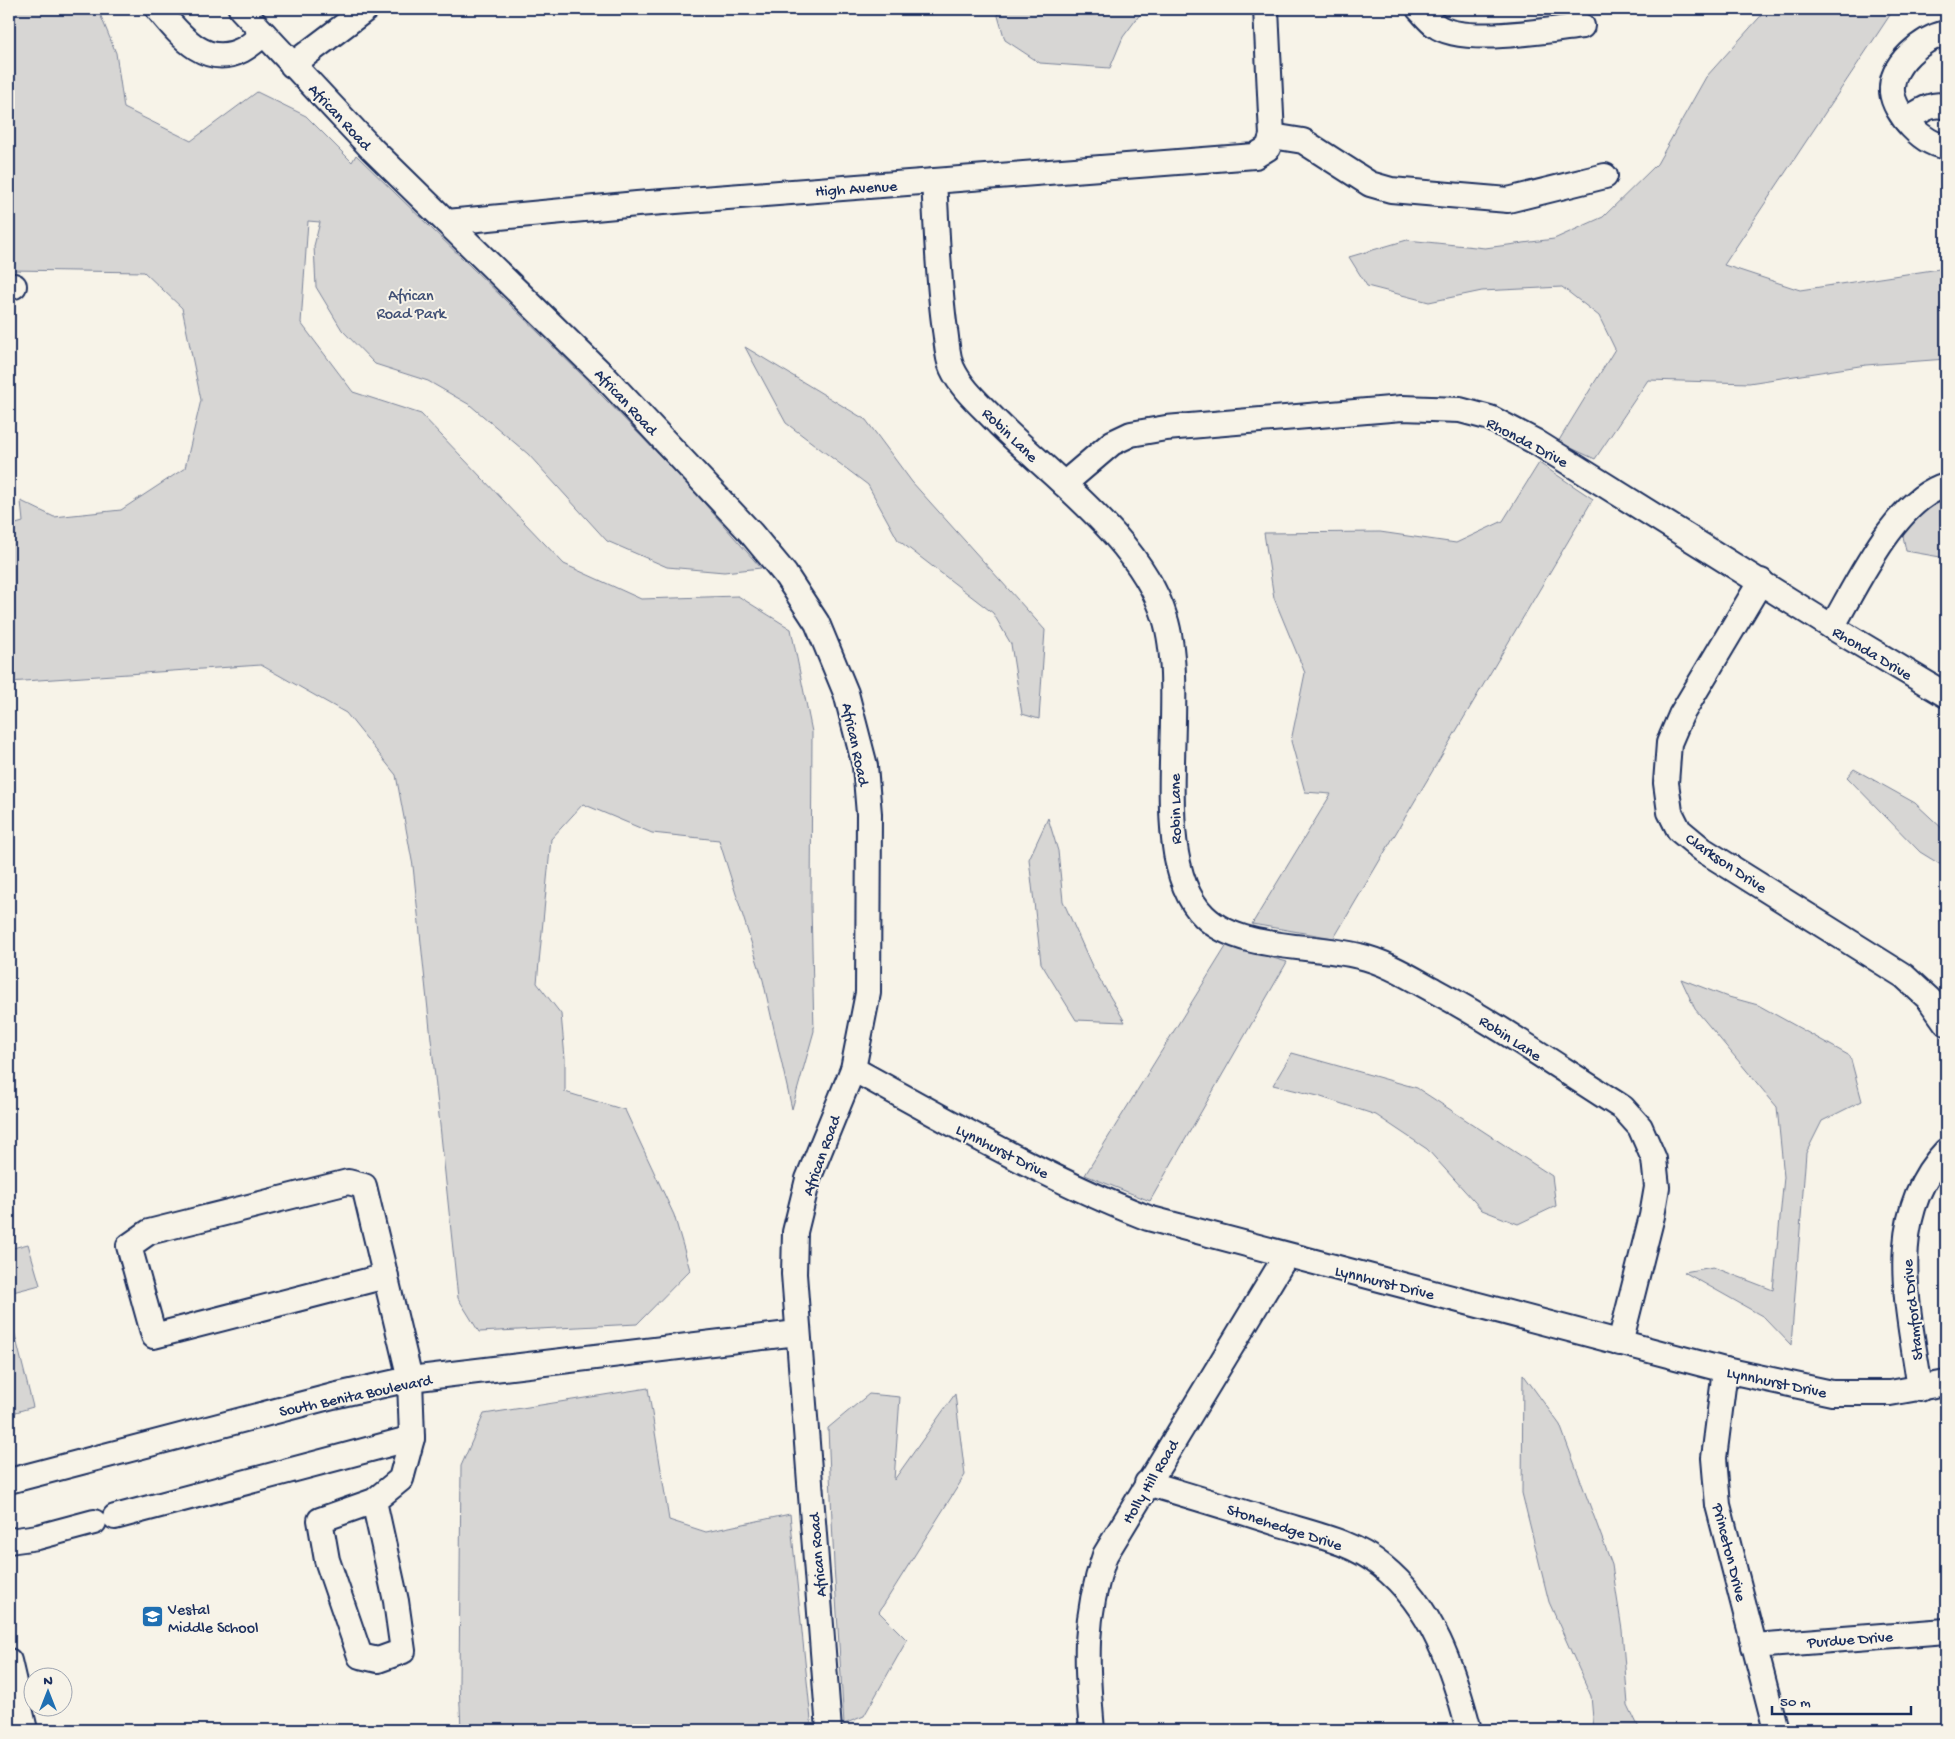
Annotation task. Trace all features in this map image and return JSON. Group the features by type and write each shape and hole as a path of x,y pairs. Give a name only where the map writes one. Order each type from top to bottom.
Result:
{"street":[{"path":"158,9 186,40 204,53 221,55 241,50 264,34"},
{"name":"African Road","path":"241,9 372,149 604,376 751,533 784,574 817,624 846,693 865,766 869,814 868,993 853,1069 808,1179 795,1232 794,1274 797,1333 829,1730"},
{"path":"292,65 366,9"},
{"path":"1266,9 1268,144 1303,141 1370,184 1391,190 1508,200 1605,176"},
{"path":"1419,9 1436,26 1454,33 1509,35 1582,26"},
{"path":"1946,33 1921,42 1905,59 1895,77 1892,92 1906,120 1930,142 1946,146"},
{"path":"1906,120 1927,108 1940,105 1946,107"},
{"name":"High Avenue","path":"447,222 647,203 1255,156 1268,144"},
{"name":"Robin Lane","path":"934,181 941,304 951,366 963,387 1064,484 1131,553 1145,574 1166,618 1173,663 1173,846 1182,884 1203,915 1225,932 1248,939 1360,956 1400,971 1461,1004 1623,1108 1640,1127 1654,1158 1657,1187 1652,1216 1620,1343"},
{"name":"Rhonda Drive","path":"1064,484 1112,443 1131,434 1166,428 1402,408 1460,410 1490,418 1536,442 1832,627 1946,694"},
{"path":"1832,627 1884,537 1917,501 1936,488 1946,485"},
{"name":"Clarkson Drive","path":"1761,582 1681,715 1669,743 1666,784 1670,812 1679,830 1703,850 1904,976 1929,998 1946,1023"},
{"name":"Lynnhurst Drive","path":"853,1069 1001,1151 1103,1200 1148,1218 1286,1256 1725,1370 1832,1393 1890,1393 1946,1383"},
{"name":"Stamford Drive","path":"1920,1389 1904,1268 1908,1222 1919,1190 1935,1162 1946,1151"},
{"path":"374,1500 396,1601 404,1651 378,1660 360,1656 327,1560 320,1520 374,1500 401,1479 412,1438 410,1379 386,1276 364,1186 348,1182 148,1232 129,1246 154,1336 386,1276"},
{"name":"Holly Hill Road","path":"1092,1730 1087,1676 1087,1635 1094,1586 1105,1555 1286,1256"},
{"name":"South Benita Boulevard","path":"9,1481 333,1396 410,1379 797,1333"},
{"name":"Princeton Drive","path":"1725,1370 1714,1458 1718,1505 1776,1730"},
{"path":"9,1542 38,1537 105,1520 412,1438"},
{"name":"Stonehedge Drive","path":"1147,1483 1343,1543 1381,1565 1410,1594 1439,1639 1457,1685 1469,1730"},
{"name":"Purdue Drive","path":"1754,1646 1946,1631"},
{"path":"9,1661 25,1730"}],"green space":[{"name":"African Road Park","path":"9,9 98,9 116,53 124,108 191,141 257,92 306,116 352,162 356,155 579,372 691,488 761,568 724,572 667,567 607,541 528,454 470,405 428,381 375,364 342,330 316,287 314,246 320,222 308,221 301,323 353,392 421,414 564,564 641,599 738,596 791,629 812,732 811,906 814,1031 792,1109 763,980 719,840 652,833 583,804 551,839 537,983 561,1014 565,1058 565,1092 625,1110 674,1215 690,1270 637,1324 479,1332 458,1298 413,866 396,775 346,713 261,665 9,682 9,526 23,522 21,501 54,517 121,510 185,468 201,400 182,308 144,272 9,270"},
{"path":"996,9 1144,9 1123,37 1110,68 1040,63 1005,40"},
{"path":"1767,9 1894,9 1724,265 1800,290 1946,268 1946,359 1866,365 1749,383 1648,380 1595,459 1558,442 1615,349 1599,316 1562,287 1482,291 1429,302 1367,286 1349,257 1407,240 1485,248 1554,239 1603,217 1657,164 1706,77"},
{"path":"745,347 866,420 912,482 1045,630 1039,719 1022,714 1011,644 993,613 898,540 868,485 786,423"},
{"path":"1539,463 1593,499 1334,938 1252,924 1331,794 1305,792 1291,741 1305,673 1274,598 1264,533 1380,532 1456,543 1503,521"},
{"path":"1946,500 1946,558 1906,551 1901,526 1929,507"},
{"path":"1854,769 1915,803 1946,832 1946,868 1920,852 1847,777"},
{"path":"1048,818 1058,851 1063,901 1092,966 1125,1022 1076,1020 1041,963 1029,859"},
{"path":"1227,945 1287,962 1150,1201 1085,1175"},
{"path":"1681,979 1725,996 1758,1005 1850,1056 1862,1101 1822,1121 1806,1153 1791,1345 1764,1317 1684,1272 1713,1267 1773,1290 1784,1177 1777,1107 1695,1009"},
{"path":"1292,1053 1417,1088 1552,1176 1556,1206 1518,1224 1482,1210 1427,1149 1376,1115 1318,1096 1273,1085"},
{"path":"28,1244 40,1285 9,1293 9,1249"},
{"path":"9,1320 12,1323 33,1407 9,1414"},
{"path":"1523,1374 1560,1425 1612,1565 1622,1630 1628,1705 1640,1730 1594,1730 1591,1696 1549,1602 1522,1493"},
{"path":"648,1388 669,1520 706,1532 790,1514 812,1730 461,1730 459,1683 461,1466 484,1414"},
{"path":"869,1394 900,1397 894,1480 955,1394 965,1475 879,1612 907,1640 864,1716 844,1724 828,1428"}],"place":[{"name":"Vestal Middle School","path":"152,1617"}]}
